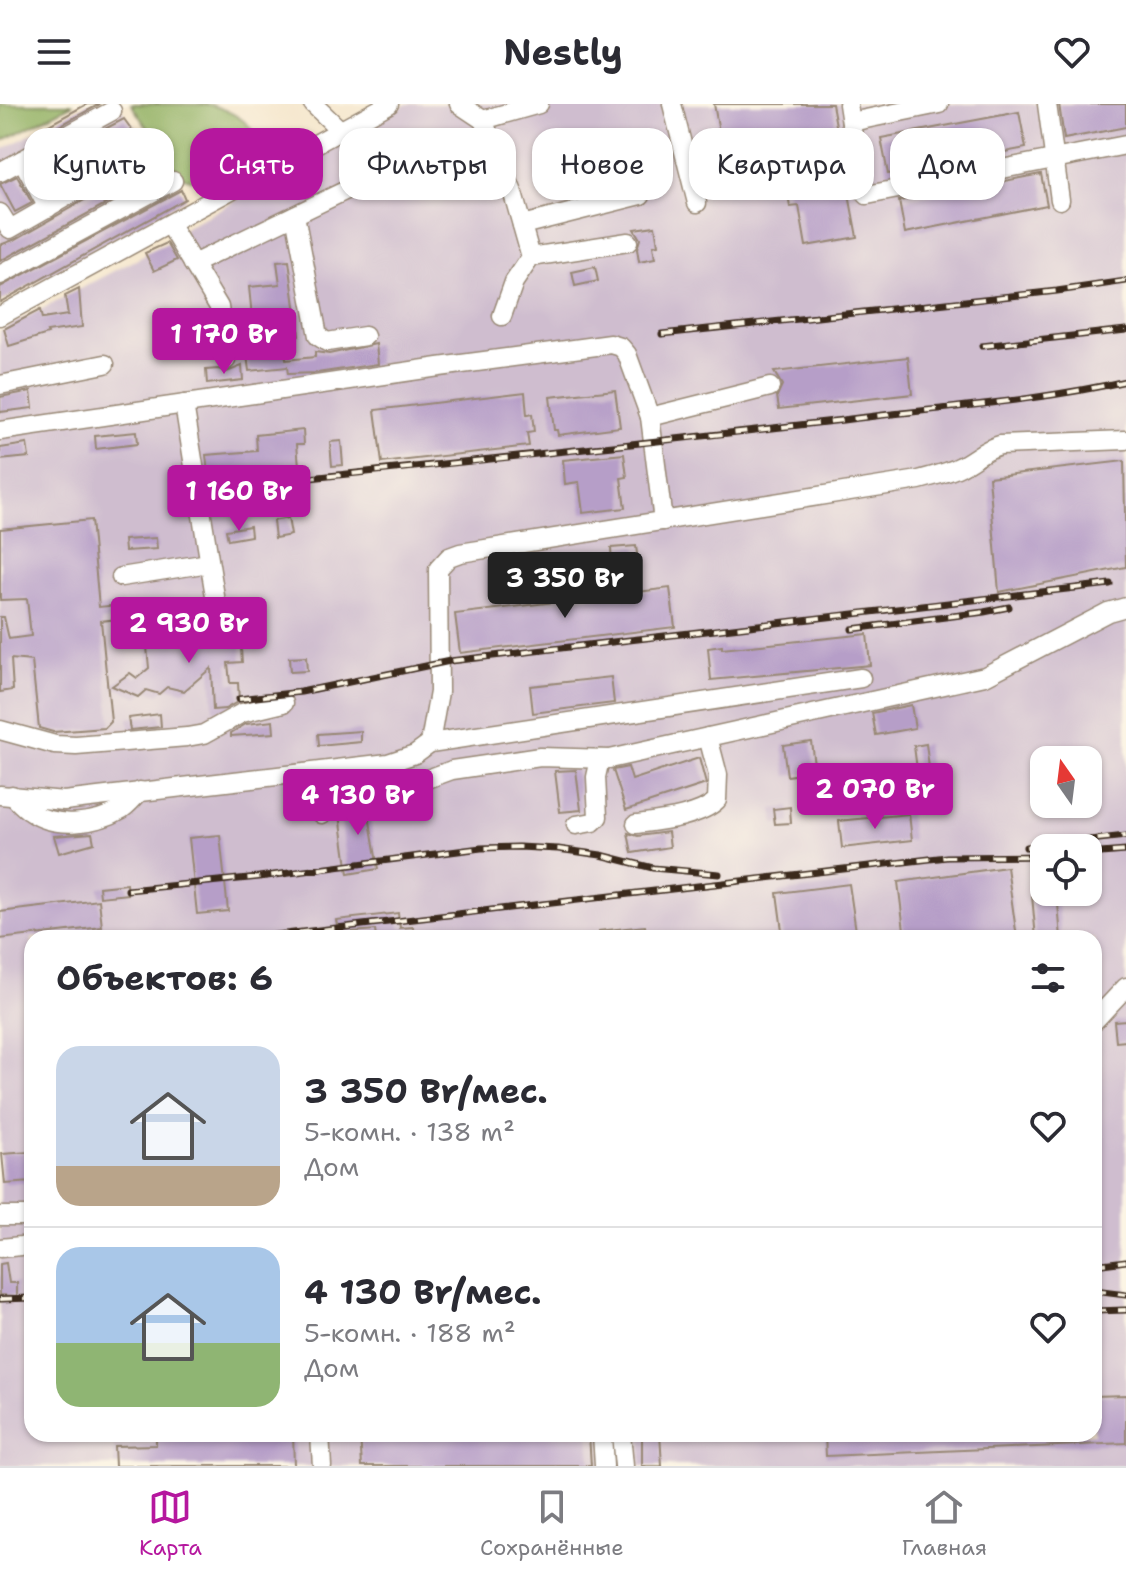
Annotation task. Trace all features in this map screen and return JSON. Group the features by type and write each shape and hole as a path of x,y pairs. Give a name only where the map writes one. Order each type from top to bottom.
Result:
{"street":[{"path":"313,104 339,129"},
{"path":"344,128 389,104"},
{"path":"459,104 483,120 499,154 531,257"},
{"path":"483,120 539,104"},
{"path":"672,104 697,203"},
{"path":"939,104 850,113 861,187 867,195 1126,145"},
{"path":"1047,104 1060,200"},
{"path":"81,128 112,111"},
{"path":"0,316 339,131"},
{"path":"0,172 22,160 48,208"},
{"path":"193,264 339,194"},
{"path":"0,213 10,229 62,200"},
{"path":"0,275 139,200"},
{"path":"522,225 621,200"},
{"path":"295,215 318,336 327,342 365,336"},
{"path":"170,225 219,307 226,360"},
{"path":"502,316 514,282 531,257 628,242"},
{"path":"0,431 611,344 621,347 627,354 650,417 663,521"},
{"path":"0,385 105,364"},
{"path":"650,417 770,387"},
{"path":"184,404 219,621"},
{"path":"430,743 439,692 438,569 443,562 460,553 919,480 963,466 989,448 1000,445 1126,440"},
{"path":"121,577 209,563"},
{"path":"322,814 336,793 358,786 422,781 452,770 540,757 600,759 985,676 1108,612 1126,607"},
{"path":"6,795 44,819 76,822 106,816 124,808 140,791 388,763 415,754 430,743 861,678"},
{"path":"0,730 55,745 76,746 187,737 204,734 242,713 284,703"},
{"path":"636,824 664,821 710,806 717,800 718,775 708,737"},
{"path":"576,825 593,822 598,817 596,777 600,759"},
{"path":"1102,1012 1126,987"},
{"path":"0,1216 24,1216"},
{"path":"0,1248 24,1246"},
{"path":"320,1442 322,1466"},
{"path":"602,1442 604,1466"},
{"path":"622,1442 624,1466"}],"shaded area":[{"path":"87,104 118,104 136,128 43,128"},
{"path":"407,104 1126,104 1126,1466 0,1466 0,331 172,241 186,228 236,200 323,200 323,151 339,142 339,200 516,200 516,128 364,128"},
{"path":"24,138 24,200 174,200 174,180 185,199 0,302 0,151"}],"green space":[{"path":"0,104 73,104 24,128 0,142"},
{"path":"131,104 211,105 240,118 249,128 190,128 190,178 178,173 174,167 174,128 147,128"}],"building":[{"path":"87,104 100,104 56,128 47,126"},
{"path":"714,104 832,104 837,128 718,128"},
{"path":"1059,104 1126,104 1126,127 1064,139"},
{"path":"1019,112 1026,148 1005,152 1005,128 934,128"},
{"path":"124,119 130,128 107,128"},
{"path":"890,136 890,174 888,174 881,138"},
{"path":"1041,174 1047,205 905,233 899,201 1005,200 1005,181"},
{"path":"17,176 24,189 24,200 32,203 15,212 0,184"},
{"path":"181,190 185,199 0,302 0,287 162,200 174,200 174,194"},
{"path":"84,200 113,200 0,261 0,245"},
{"path":"789,200 850,200 857,237 806,246 799,206 790,207"},
{"path":"655,226 658,245 653,246 655,259 639,262 637,249 640,239 634,229"},
{"path":"167,243 177,260 154,271 145,253"},
{"path":"289,261 299,336 284,338 286,360 315,357 315,352 329,354 376,344 378,364 317,373 288,374 287,367 249,371 246,347 255,346 249,287 280,284 277,262"},
{"path":"595,267 598,281 575,286 572,272"},
{"path":"79,289 82,327 47,332 9,346 4,329 40,310 42,319 68,315 65,296"},
{"path":"908,357 912,394 779,409 777,396 782,385 774,372"},
{"path":"242,366 243,380 207,384 206,370 227,372"},
{"path":"615,390 620,427 558,435 554,430 550,397"},
{"path":"31,391 33,408 0,412 0,397"},
{"path":"525,392 527,415 532,414 534,432 527,433 529,446 382,463 375,410"},
{"path":"303,430 304,444 297,444 299,466 278,468 279,476 209,482 206,455 257,451 256,435"},
{"path":"136,432 137,444 96,449 95,436"},
{"path":"341,441 343,465 332,466 330,442"},
{"path":"27,444 29,457 0,460 0,448"},
{"path":"624,454 627,477 621,478 625,508 583,513 579,482 565,484 563,460"},
{"path":"1124,461 1126,567 999,592 989,477"},
{"path":"288,518 291,535 275,538 273,521"},
{"path":"91,520 99,607 179,599 180,612 101,621 111,722 105,728 53,732 39,728 32,661 11,659 13,690 0,692 0,617 4,617 9,639 31,636 27,599 0,600 0,529"},
{"path":"250,526 251,536 228,540 226,530"},
{"path":"156,538 157,549 125,551 124,540"},
{"path":"636,546 638,561 612,563 611,548"},
{"path":"670,588 675,627 460,653 455,614"},
{"path":"210,629 226,631 226,636 240,635 242,662 228,663 230,683 238,683 239,701 225,709 213,710 211,668 184,691 167,687 159,694 146,690 138,697 112,686 130,673 137,678 149,668 146,636"},
{"path":"867,634 870,665 711,680 708,648"},
{"path":"306,657 307,671 290,672 289,658"},
{"path":"611,677 614,703 533,713 530,686"},
{"path":"911,705 915,728 876,735 872,713"},
{"path":"160,714 161,727 130,730 128,718"},
{"path":"273,721 274,733 231,736 246,724"},
{"path":"361,731 361,742 319,746 318,734"},
{"path":"811,741 815,772 787,776 783,745"},
{"path":"926,744 932,791 920,793 914,746"},
{"path":"699,758 706,784 626,810 613,770 628,767 632,780"},
{"path":"576,770 581,810 560,812 555,771"},
{"path":"366,797 378,869 348,874 339,807"},
{"path":"790,807 791,823 775,824 773,809"},
{"path":"909,814 912,840 842,848 839,821"},
{"path":"668,832 670,847 632,853 628,833 638,836"},
{"path":"92,833 94,843 59,853 54,836"},
{"path":"220,835 228,911 197,914 189,838"},
{"path":"1007,867 1016,930 904,930 898,882"},
{"path":"127,884 128,894 100,897 99,887"},
{"path":"849,884 856,930 782,930 777,893"},
{"path":"99,900 102,927 24,930 24,936 0,939 0,912"},
{"path":"1033,906 1058,906 1060,930 1035,930"},
{"path":"398,913 400,928 413,927 413,930 338,930 336,920"},
{"path":"645,926 646,930 608,930"},
{"path":"1126,1020 1126,1041 1116,1042 1114,1021"},
{"path":"24,1152 24,1183 5,1184 2,1154"},
{"path":"6,1263 9,1283 17,1283 17,1296 0,1295 0,1264"},
{"path":"1126,1395 1126,1443 826,1456 825,1442 1102,1442 1102,1396"},
{"path":"156,1442 293,1442 294,1466 115,1466 114,1446 156,1445"},
{"path":"360,1442 590,1442 591,1466 362,1466"},
{"path":"642,1442 660,1442 662,1466 642,1466"}],"railway":[{"path":"662,334 1126,281"},
{"path":"982,346 1126,330"},
{"path":"281,481 985,404 1126,381"},
{"path":"239,699 301,692 450,661 1110,584"},
{"path":"852,629 1009,607"},
{"path":"1026,847 1126,836"},
{"path":"128,890 259,877 481,848 558,849 601,855 653,868 719,874"},
{"path":"1102,853 1126,851"},
{"path":"320,930 947,857 1030,856"},
{"path":"1102,1264 1126,1261"},
{"path":"1102,1292 1126,1295"},
{"path":"0,1299 24,1298"},
{"path":"1102,1311 1126,1310"}]}
